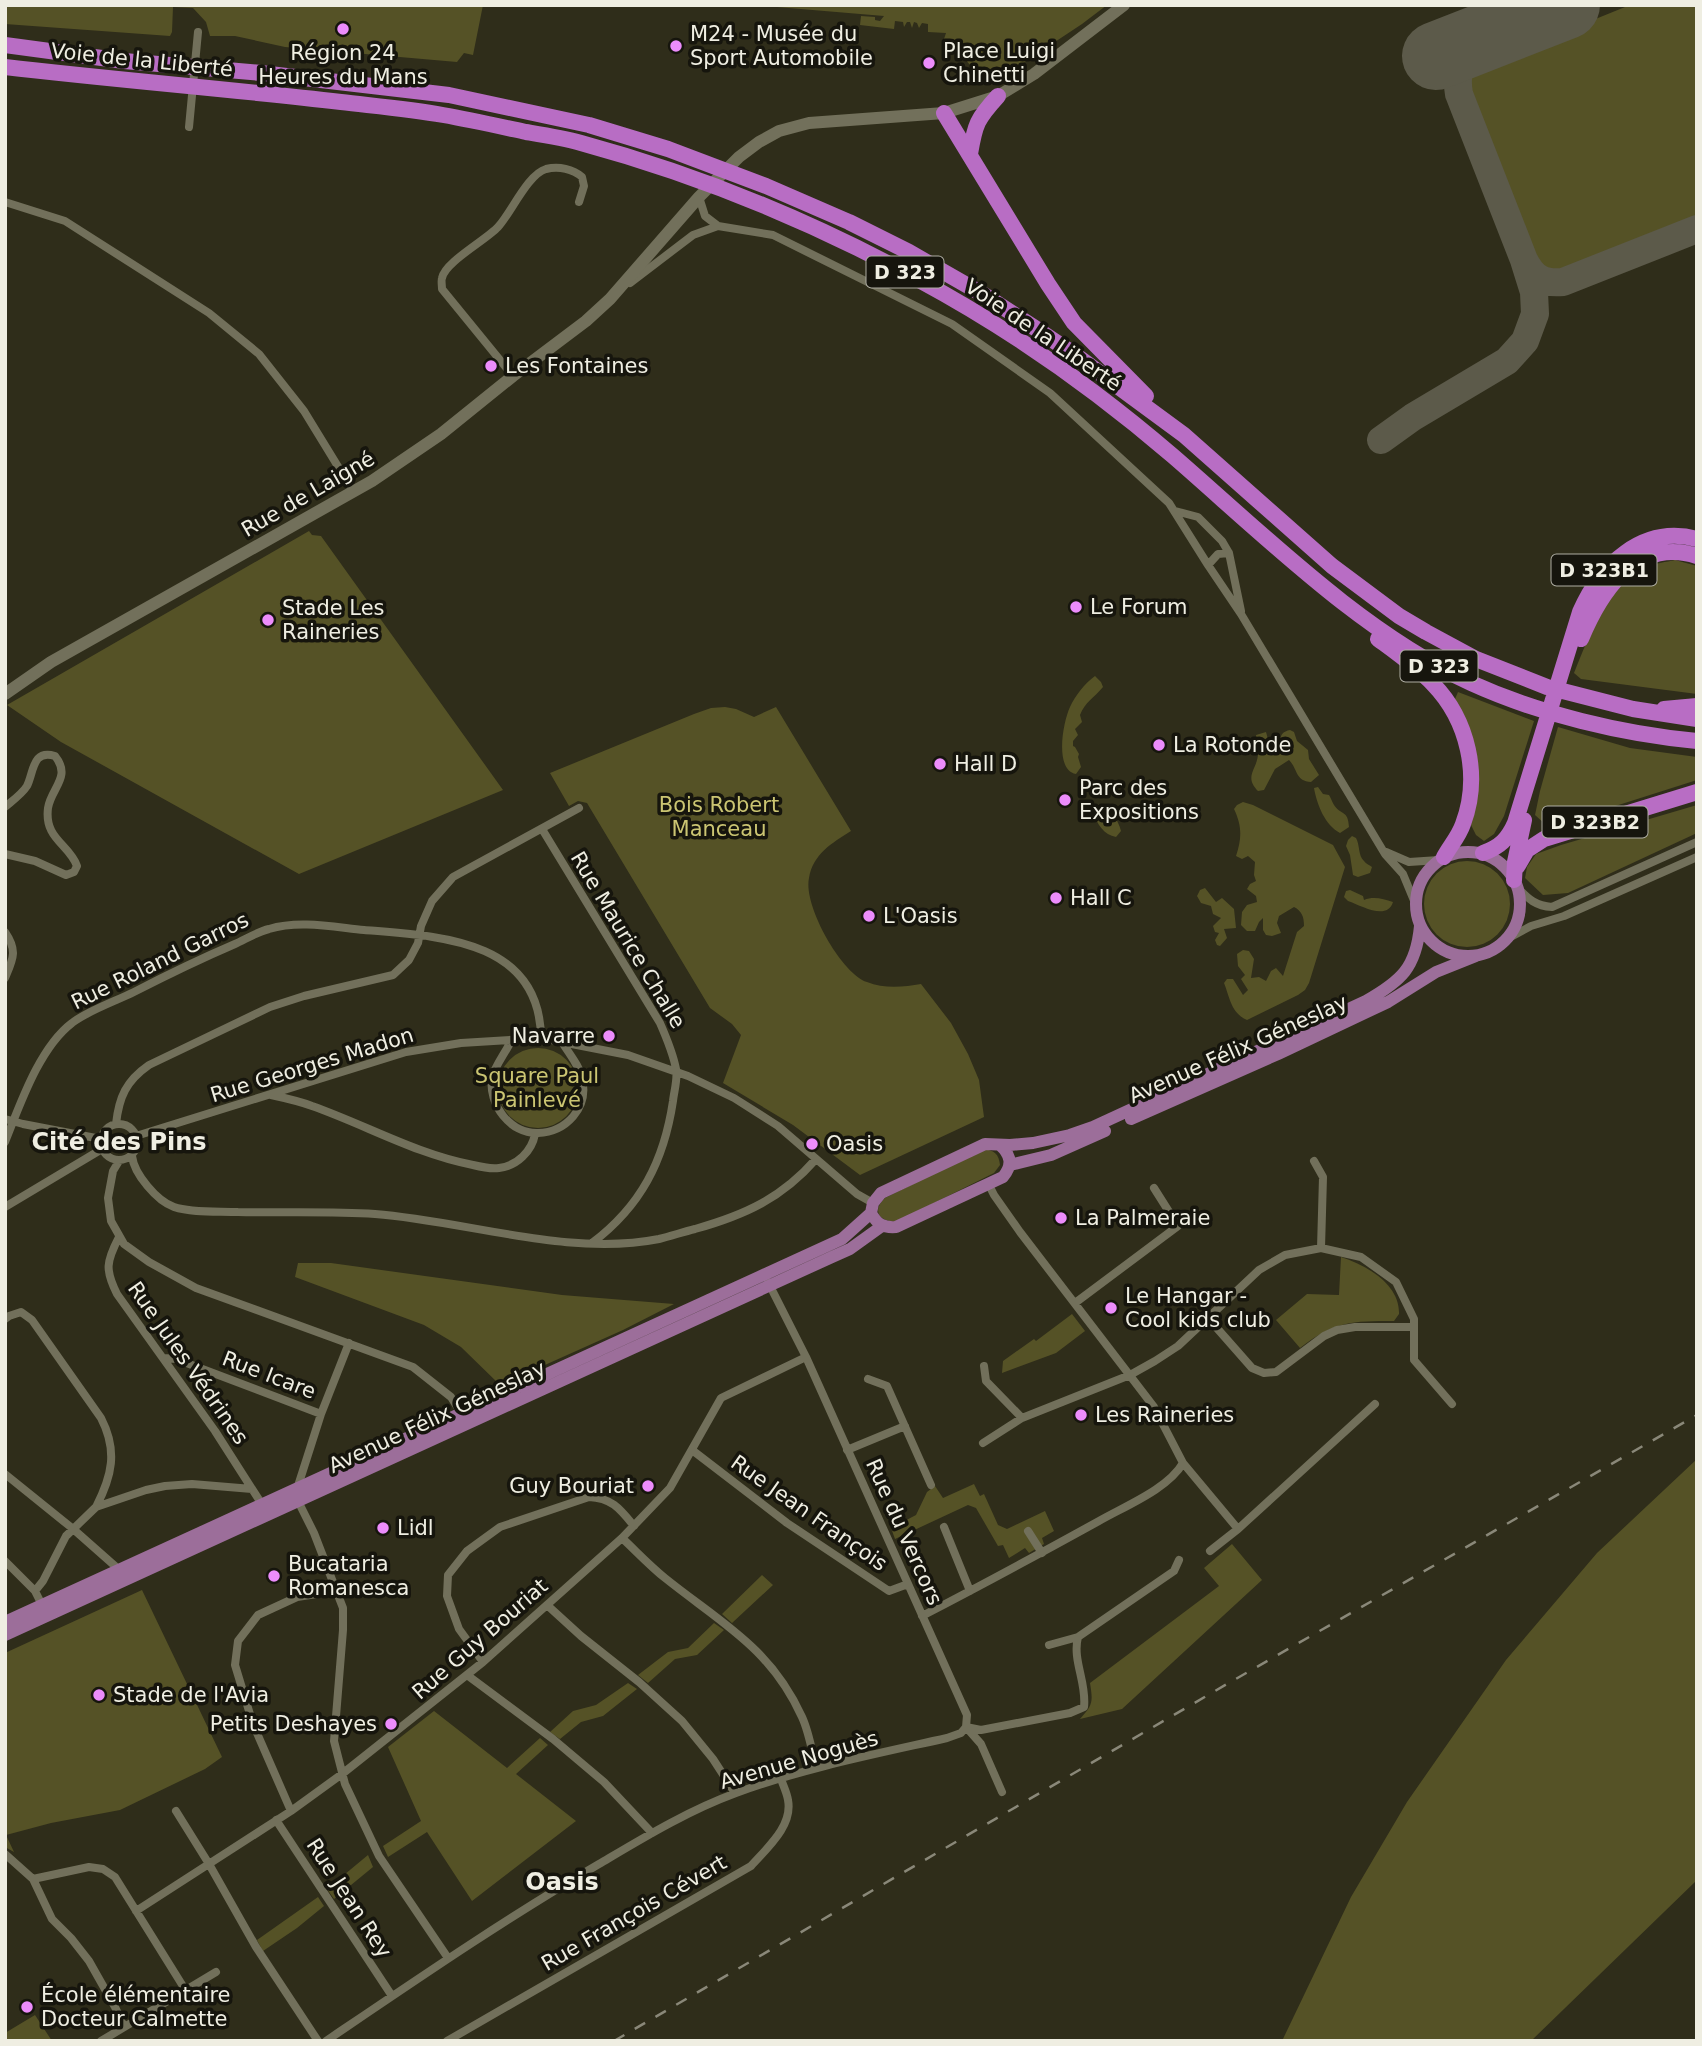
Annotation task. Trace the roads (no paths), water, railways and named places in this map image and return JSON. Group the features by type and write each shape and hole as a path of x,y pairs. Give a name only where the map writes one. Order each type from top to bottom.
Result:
{"highway":[{"name":"Voie de la Liberté","path":"5,45 124,61 261,73 449,95 589,125 668,149 766,186 849,222 900,248 984,295 1079,357 1184,435 1332,566 1408,621 1476,659 1547,687 1633,709 1697,719"},
{"name":"Voie de la Liberté","path":"5,67 439,114 579,143 656,166 760,204 869,253 949,296 1013,336 1141,429 1270,541 1356,611 1429,660 1470,682 1575,719 1644,734 1697,741"},
{"path":"970,154 974,127 998,96"},
{"path":"944,113 1074,323 1184,435"},
{"name":"D 323B1","path":"1567,664 1580,612 1589,591 1608,566 1645,542 1675,536 1697,540"},
{"path":"1270,541 1313,587 1431,682 1454,713 1470,756 1470,796 1463,826 1441,858"},
{"path":"1516,884 1515,862 1522,825 1546,736 1567,664 1590,617 1605,591 1623,572 1642,560 1667,552 1697,556"},
{"path":"1633,709 1697,706"},
{"path":"1483,853 1499,846 1510,833 1546,736"},
{"name":"D 323B2","path":"1516,884 1517,865 1521,858 1527,850 1544,839 1697,792"}],"main road":[{"path":"1457,852 1483,853 1507,868 1516,884 1520,906 1517,924 1507,939 1493,950 1476,956 1459,956 1443,950 1430,940 1420,926 1415,903 1418,886 1426,871 1441,858 1457,852"},
{"name":"Avenue Félix Géneslay","path":"5,1635 44,1611 767,1280 842,1239 872,1208 881,1193 940,1164 985,1144 1022,1144 1050,1140 1093,1127 1366,1001 1396,982 1410,967 1418,947 1420,926"},
{"name":"Avenue Félix Géneslay","path":"1010,1165 1062,1150 1278,1054 1388,1002 1436,972 1476,956"},
{"path":"872,1208 875,1221 881,1226 896,1227 989,1185 1003,1177 1010,1165 1010,1157 1000,1145"},
{"name":"Avenue Félix Géneslay","path":"767,1280 850,1249 881,1226"},
{"name":"Avenue Félix Géneslay","path":"5,1622 44,1611"}],"street":[{"name":"Rue de Laigné","path":"5,694 51,662 372,481 441,434 586,321 610,299 699,197 739,157 759,142 779,131 809,123 944,113 998,96 1034,74 1124,5"},
{"path":"189,127 198,32"},
{"path":"513,376 442,289 441,279 446,268 498,227 535,177 545,169 562,168 582,177 584,186 579,202"},
{"path":"699,197 705,216 718,226 773,235 952,324 1050,393 1163,496 1241,614 1382,847 1403,874 1415,903"},
{"path":"5,202 65,221 209,313 249,346 304,411 353,491"},
{"path":"610,299 693,235 718,226"},
{"path":"1175,511 1198,517 1222,541 1229,553 1241,614"},
{"path":"1208,565 1217,554 1229,553"},
{"path":"5,807 27,786 37,760 43,755 55,756 62,767 61,780 48,806 48,821 53,835 65,850 74,856 77,866 74,872 66,875 35,861 5,854"},
{"path":"116,1124 124,1090 135,1074 149,1065 270,1007 393,975 409,960 418,943 421,926 432,901 453,877 579,808"},
{"name":"Rue Maurice Challe","path":"542,829 660,1023 671,1047 677,1072"},
{"path":"1516,884 1530,901 1552,907 1697,842"},
{"path":"1382,847 1391,855 1409,862 1441,858"},
{"path":"1507,939 1531,926 1564,916 1697,857"},
{"name":"Rue Roland Garros","path":"5,1143 9,1120 53,1041 73,1022 269,928 303,924 420,935 461,942 488,952 512,968 527,985 541,1022 541,1038"},
{"path":"5,932 13,949 13,958 5,978"},
{"path":"541,1038 628,1055 677,1072 734,1098 778,1126 872,1208"},
{"name":"Rue Georges Madon","path":"136,1136 405,1052 461,1043 541,1038"},
{"path":"511,1041 494,1070 493,1097 498,1110 508,1122 535,1134 570,1120 579,1111 584,1097 582,1076 562,1042"},
{"path":"592,1243 625,1214 651,1176 669,1124 677,1072"},
{"path":"269,1094 310,1105 415,1148 478,1166 498,1168 511,1165 528,1151 535,1134"},
{"path":"9,1120 101,1139"},
{"path":"119,1161 108,1157 102,1149 101,1139 104,1131 116,1124 131,1128 136,1136 133,1166 146,1185 173,1206 210,1211 376,1214 566,1241 617,1243 659,1239 727,1220 785,1190 802,1176 816,1159"},
{"path":"5,1207 102,1149"},
{"path":"132,1156 119,1161 113,1171 108,1198 111,1222 124,1244 149,1262 196,1288 413,1367 451,1397 464,1419"},
{"path":"1314,1161 1323,1177 1321,1248"},
{"path":"989,1185 1020,1232 1154,1407 1183,1463 1238,1529"},
{"path":"1075,1303 1178,1226 1154,1188"},
{"name":"Rue Jules Védrines","path":"118,1237 110,1257 108,1276 117,1294 164,1358 265,1510"},
{"path":"983,1443 1021,1418 1130,1375 1178,1346 1259,1270 1285,1255 1321,1248 1361,1257 1396,1282 1413,1319 1414,1360 1452,1404"},
{"name":"Rue du Vercors","path":"767,1280 806,1357 967,1715 967,1727 981,1744 1002,1792"},
{"path":"5,1319 21,1312 32,1320 101,1418 111,1445 111,1473 96,1507"},
{"path":"1208,1318 1252,1368 1264,1373 1276,1372 1324,1336 1338,1330 1355,1327 1414,1327"},
{"path":"349,1343 321,1414 297,1495 343,1608 334,1741 342,1774 379,1856 447,1958"},
{"name":"Rue Guy Bouriat","path":"136,1910 291,1811 467,1675 622,1538 670,1488 722,1398 806,1357"},
{"name":"Rue Icare","path":"164,1358 176,1359 321,1414"},
{"path":"984,1366 986,1381 1021,1418"},
{"path":"868,1379 887,1386 931,1485"},
{"path":"1210,1551 1238,1529 1375,1404"},
{"path":"846,1450 905,1426"},
{"name":"Rue Jean François","path":"692,1450 766,1508 889,1591 908,1584"},
{"path":"922,1616 1158,1488 1179,1471 1183,1463"},
{"path":"5,1474 72,1528 121,1576"},
{"path":"35,1591 72,1528 96,1507 165,1486 192,1484 252,1489"},
{"path":"482,1662 460,1629 447,1596 448,1576 467,1551 500,1527 589,1497 603,1498 619,1508 634,1526"},
{"path":"944,1527 971,1591"},
{"path":"1028,1531 1042,1553"},
{"path":"622,1538 664,1577 760,1653 784,1684 803,1719 816,1768"},
{"path":"1049,1645 1078,1637 1174,1571 1179,1560"},
{"path":"5,1561 35,1591 44,1611"},
{"path":"291,1811 253,1724 235,1665 238,1641 258,1615 297,1597 337,1591"},
{"path":"547,1605 682,1721 713,1759 735,1793"},
{"path":"967,1727 981,1730 1070,1713 1084,1707 1085,1696 1075,1648 1078,1637"},
{"path":"467,1675 553,1739 604,1782 652,1833"},
{"name":"Avenue Noguès","path":"326,2041 447,1958 563,1885 689,1813 735,1793 816,1768 947,1738 961,1733 967,1727"},
{"name":"Rue François Cévert","path":"447,2041 751,1866 786,1822 789,1802 781,1779"},
{"path":"176,1811 256,1947 318,2041"},
{"name":"Rue Jean Rey","path":"276,1820 392,1996"},
{"path":"5,1854 33,1879 52,1919 89,1961 124,2027"},
{"path":"33,1879 89,1867 103,1869 115,1877 186,1991"},
{"path":"101,2041 216,1972"}],"railway":[{"path":"614,2041 1227,1684 1697,1415"}],"place":[{"name":"Région 24 Heures du Mans","path":"343,29"},
{"name":"M24 - Musée du Sport Automobile","path":"676,46"},
{"name":"Place Luigi Chinetti","path":"929,63"},
{"name":"Les Fontaines","path":"491,366"},
{"name":"Le Forum","path":"1076,607"},
{"name":"Stade Les Raineries","path":"268,620"},
{"name":"La Rotonde","path":"1159,745"},
{"name":"Hall D","path":"940,764"},
{"name":"Parc des Expositions","path":"1065,800"},
{"name":"Hall C","path":"1056,898"},
{"name":"L'Oasis","path":"869,916"},
{"name":"Navarre","path":"609,1036"},
{"name":"Oasis","path":"812,1144"},
{"name":"La Palmeraie","path":"1061,1218"},
{"name":"Le Hangar - Cool kids club","path":"1111,1308"},
{"name":"Les Raineries","path":"1081,1415"},
{"name":"Guy Bouriat","path":"648,1486"},
{"name":"Lidl","path":"383,1528"},
{"name":"Bucataria Romanesca","path":"274,1576"},
{"name":"Stade de l'Avia","path":"99,1695"},
{"name":"Petits Deshayes","path":"391,1724"},
{"name":"École élémentaire Docteur Calmette","path":"27,2007"}],"district":[{"name":"Cité des Pins","path":"119,1142"},
{"name":"Oasis","path":"562,1882"}],"park label":[{"name":"Bois Robert Manceau","path":"719,817"},
{"name":"Square Paul Painlevé","path":"537,1088"}]}
